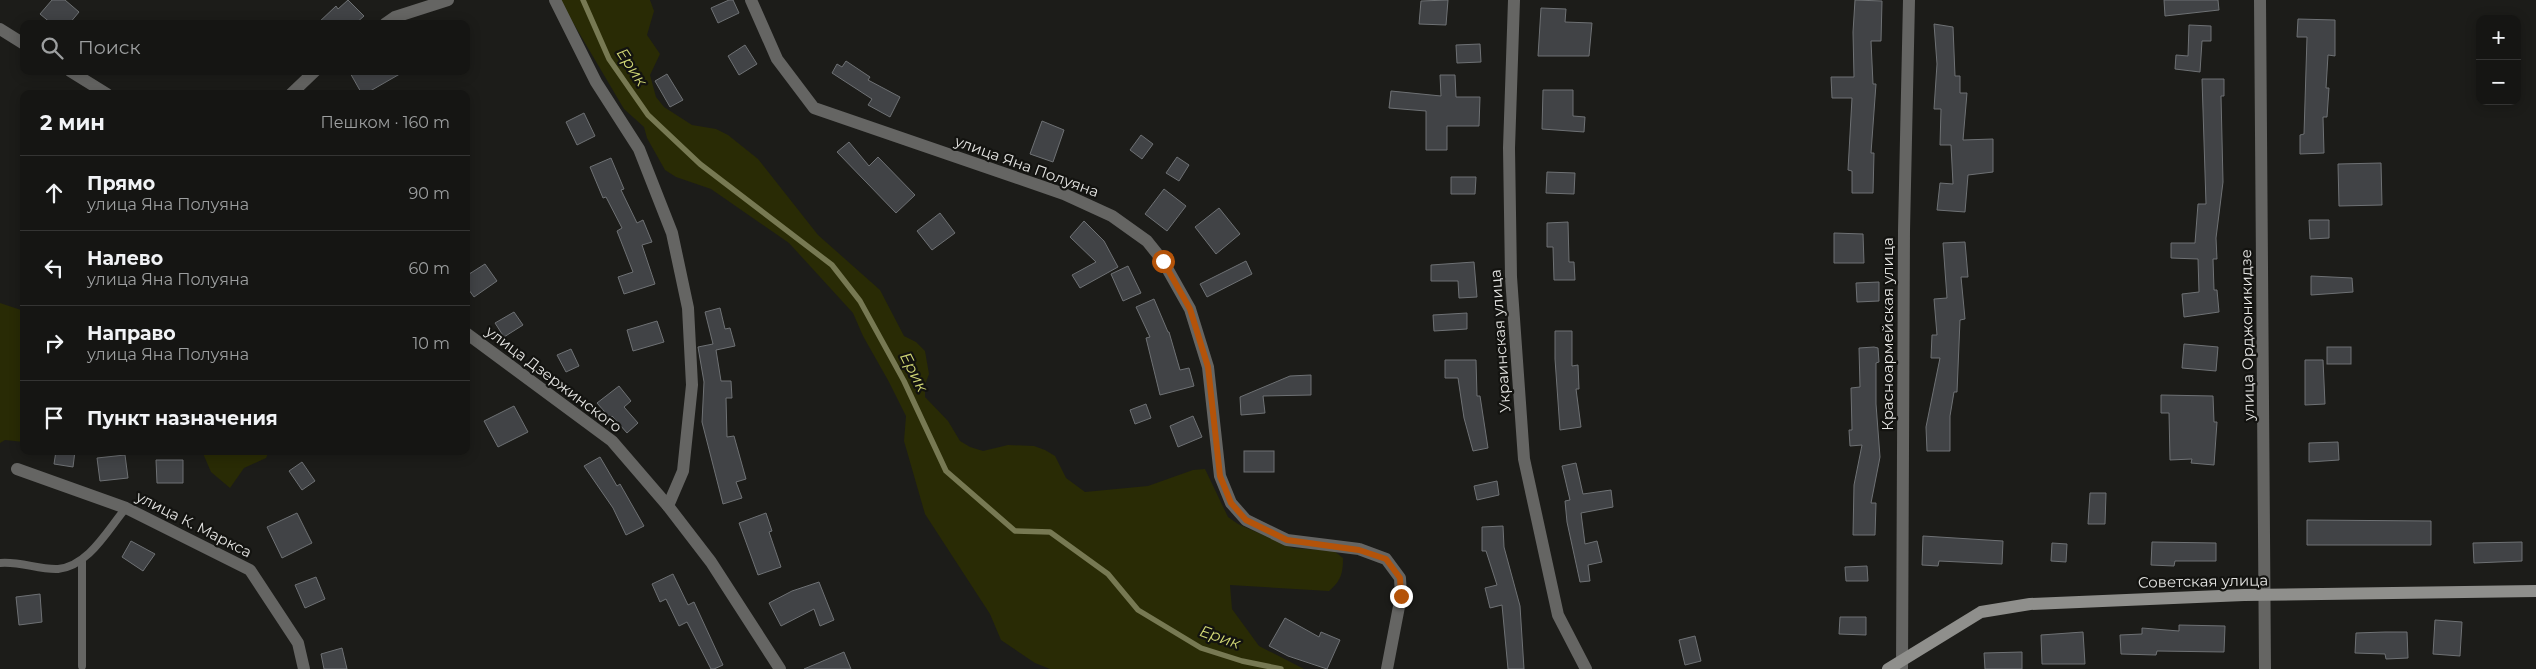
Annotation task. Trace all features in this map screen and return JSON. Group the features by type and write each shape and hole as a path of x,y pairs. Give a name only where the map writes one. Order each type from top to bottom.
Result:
{"street":[{"path":"391,20 448,0"},
{"path":"555,0 596,82 639,149 672,233 688,308 692,385 683,471 668,506"},
{"name":"улица Яна Полуяна","path":"751,0 777,59 814,108 1064,194 1112,216 1147,241 1163,261 1190,309 1208,367 1220,476 1231,503 1246,520 1287,540 1359,550 1386,559 1400,578 1401,596 1386,669"},
{"name":"Украинская улица","path":"1514,0 1509,148 1511,276 1524,459 1558,615 1586,669"},
{"name":"Красноармейская улица","path":"1903,664 1904,241 1909,0"},
{"name":"улица Орджоникидзе","path":"2260,0 2266,596 2265,669"},
{"path":"0,30 20,42"},
{"path":"76,75 101,90"},
{"path":"295,90 311,75"},
{"name":"улица Дзержинского","path":"470,336 612,441 668,506 711,562 780,669"},
{"name":"улица К. Маркса","path":"17,469 126,508 250,570 298,644 304,669"},
{"name":"Советская улица","path":"1888,669 1903,664 1981,612 2030,604 2244,594 2266,596 2536,591"}],"lane":[{"path":"0,564 14,562 58,569 82,561 126,508"},
{"path":"82,561 82,666"}],"green space":[{"path":"562,0 650,0 654,11 647,35 660,54 650,75 656,97 664,107 692,125 716,129 728,135 758,159 818,235 880,290 904,336 916,342 925,351 929,374 925,385 925,397 948,421 960,441 970,447 983,451 1008,445 1034,446 1045,450 1055,456 1066,478 1085,492 1148,486 1193,470 1205,469 1228,517 1238,524 1293,548 1334,551 1343,558 1340,576 1336,584 1329,591 1230,585 1232,609 1259,646 1304,669 1050,669 1035,663 1001,640 990,614 925,514 904,441 906,416 863,336 853,313 789,243 711,189 676,177 665,170 647,138 644,127 624,109 562,4"},
{"path":"0,303 20,310 20,442 5,440 0,443"},
{"path":"204,455 267,455 266,458 244,468 230,488 211,472"}],"building":[{"path":"52,0 65,0 79,12 72,20 47,20 40,14"},
{"path":"348,0 364,16 360,20 321,20 336,6 338,9"},
{"path":"733,0 739,13 718,23 711,8"},
{"path":"1448,0 1446,25 1419,24 1421,1"},
{"path":"1855,0 1882,1 1881,41 1871,41 1873,84 1876,84 1871,153 1874,153 1873,193 1852,193 1852,171 1848,170 1852,98 1832,98 1831,77 1854,77 1853,32"},
{"path":"2164,0 2218,0 2219,10 2165,16"},
{"path":"1541,8 1566,9 1565,22 1592,23 1589,56 1538,56"},
{"path":"2298,19 2335,20 2335,56 2328,55 2326,88 2329,88 2327,117 2323,117 2324,153 2300,154 2300,135 2304,134 2307,37 2297,37"},
{"path":"1934,24 1953,27 1955,76 1960,76 1960,93 1967,93 1963,140 1993,139 1993,172 1968,175 1965,212 1937,210 1940,183 1953,184 1951,145 1940,145 1941,109 1934,109 1937,64"},
{"path":"2189,25 2211,26 2211,41 2202,41 2200,72 2175,69 2176,55 2188,56"},
{"path":"1480,44 1481,62 1457,63 1456,45"},
{"path":"745,45 757,64 739,75 728,56"},
{"path":"846,61 870,77 868,80 900,97 890,117 868,105 872,99 832,73 837,64 842,67"},
{"path":"667,74 683,100 670,107 655,81"},
{"path":"351,75 398,75 372,90 360,90"},
{"path":"1440,75 1455,75 1456,97 1480,97 1479,126 1447,126 1447,150 1426,150 1426,111 1389,108 1391,91 1441,96"},
{"path":"2202,79 2224,79 2224,96 2221,96 2223,182 2216,238 2217,259 2213,259 2214,290 2217,290 2219,312 2184,317 2182,294 2199,292 2198,259 2171,258 2171,243 2195,243 2198,204 2206,204"},
{"path":"1543,90 1573,90 1573,116 1585,117 1584,132 1542,129"},
{"path":"584,113 595,136 577,145 566,122"},
{"path":"1042,121 1064,130 1053,162 1030,154"},
{"path":"1141,135 1153,144 1142,159 1130,150"},
{"path":"849,142 869,166 878,157 915,195 896,213 837,152"},
{"path":"1177,157 1189,165 1179,181 1166,173"},
{"path":"611,158 624,189 621,190 637,223 643,220 652,242 642,245 655,284 624,294 618,277 633,272 617,231 622,228 606,197 603,198 590,167"},
{"path":"2381,163 2382,205 2339,206 2338,164"},
{"path":"1547,172 1575,173 1574,194 1546,193"},
{"path":"1451,177 1476,177 1475,194 1451,194"},
{"path":"1164,189 1186,206 1167,231 1145,214"},
{"path":"1219,208 1240,234 1216,254 1195,227"},
{"path":"940,213 955,233 932,250 917,231"},
{"path":"2309,220 2329,220 2329,238 2310,239"},
{"path":"1084,221 1104,241 1118,267 1080,288 1072,275 1096,262 1070,237"},
{"path":"1568,222 1569,262 1574,262 1575,280 1554,280 1553,247 1547,247 1547,223"},
{"path":"1834,233 1863,234 1864,263 1834,263"},
{"path":"1965,242 1968,277 1961,277 1965,319 1960,320 1957,392 1954,392 1950,416 1950,451 1927,451 1926,427 1940,358 1931,358 1932,335 1937,335 1934,299 1947,298 1943,243"},
{"path":"1246,261 1252,274 1207,297 1200,284"},
{"path":"1474,262 1477,297 1459,298 1458,281 1431,281 1431,265"},
{"path":"485,264 497,281 474,297 470,292 470,273"},
{"path":"1128,266 1141,293 1123,301 1111,274"},
{"path":"2311,276 2352,278 2353,292 2311,295"},
{"path":"1879,282 1879,301 1857,302 1856,283"},
{"path":"1154,299 1169,332 1180,370 1189,368 1194,386 1160,395 1146,338 1150,337 1136,307"},
{"path":"720,308 725,329 730,328 735,346 716,350 721,381 731,381 732,398 726,398 727,437 734,436 746,479 736,482 742,498 723,504 702,422 704,382 698,347 713,344 705,312"},
{"path":"514,312 523,325 504,337 495,323"},
{"path":"1467,313 1467,329 1434,331 1433,315"},
{"path":"657,321 664,342 633,351 627,330"},
{"path":"1555,331 1572,331 1572,366 1578,365 1579,389 1576,389 1581,427 1560,430"},
{"path":"2184,344 2218,347 2216,371 2182,368"},
{"path":"2327,347 2351,347 2351,364 2327,364"},
{"path":"1859,348 1878,348 1879,362 1876,363 1876,404 1880,457 1871,503 1876,503 1875,535 1853,535 1854,485 1862,445 1850,446 1849,430 1852,430 1851,388 1860,387"},
{"path":"571,349 579,366 566,372 557,355"},
{"path":"1445,360 1476,360 1477,396 1480,396 1488,448 1473,451 1464,418 1458,378 1445,378"},
{"path":"2305,360 2323,360 2325,404 2305,405"},
{"path":"1311,375 1311,395 1263,396 1265,413 1241,415 1240,397 1290,376"},
{"path":"619,386 631,401 624,407 638,423 627,433 597,403"},
{"path":"2161,395 2213,396 2214,422 2217,422 2214,465 2191,463 2192,459 2170,460 2169,413 2161,413"},
{"path":"1146,404 1151,418 1135,424 1130,410"},
{"path":"514,406 528,432 498,447 484,421"},
{"path":"1193,416 1202,437 1178,447 1170,426"},
{"path":"2338,442 2339,460 2309,462 2309,443"},
{"path":"1244,451 1274,451 1274,472 1244,472"},
{"path":"55,455 74,455 73,467 54,464"},
{"path":"125,455 128,478 100,481 97,458"},
{"path":"600,457 617,486 620,484 644,526 626,535 613,508 584,466"},
{"path":"156,460 183,460 183,483 157,483"},
{"path":"302,462 315,481 302,490 289,471"},
{"path":"1576,463 1583,494 1611,490 1613,507 1581,513 1585,544 1597,541 1602,562 1588,565 1590,581 1580,582 1567,522 1565,501 1570,500 1562,466"},
{"path":"1497,481 1499,495 1477,500 1474,486"},
{"path":"2090,493 2106,493 2105,524 2088,524"},
{"path":"297,513 312,543 282,558 267,527"},
{"path":"766,513 772,531 769,532 781,567 758,575 739,523"},
{"path":"2307,520 2431,521 2431,545 2307,545"},
{"path":"1503,526 1504,547 1520,606 1524,669 1508,669 1502,605 1490,608 1485,588 1497,585 1486,551 1482,551 1482,527"},
{"path":"1923,536 2003,541 2002,564 1939,561 1938,566 1922,565"},
{"path":"131,541 155,554 143,571 122,557"},
{"path":"2152,542 2216,543 2216,561 2175,561 2174,566 2151,565"},
{"path":"2522,542 2522,561 2474,563 2473,543"},
{"path":"2052,543 2067,544 2066,562 2051,561"},
{"path":"1867,566 1868,581 1846,581 1845,567"},
{"path":"673,574 688,605 694,602 723,665 711,669 687,622 679,626 666,599 660,602 652,584"},
{"path":"316,577 325,599 305,608 295,585"},
{"path":"819,582 834,620 820,626 814,609 781,626 769,603 792,591"},
{"path":"40,594 42,622 19,625 16,597"},
{"path":"1840,617 1866,617 1866,635 1839,634"},
{"path":"1285,618 1319,637 1321,632 1340,640 1327,669 1288,656 1269,646"},
{"path":"2435,620 2462,622 2460,656 2433,654"},
{"path":"2179,625 2225,626 2224,652 2157,651 2156,655 2121,654 2120,635 2142,634 2142,628 2179,631"},
{"path":"2083,632 2085,664 2042,664 2041,635"},
{"path":"2407,632 2408,658 2386,659 2385,654 2355,653 2356,633"},
{"path":"1695,636 1701,661 1685,665 1679,640"},
{"path":"342,648 347,669 324,669 321,654"},
{"path":"844,652 851,669 804,669"},
{"path":"2022,652 2022,669 1985,669 1984,653"}],"waterway":[{"name":"Ерик","path":"583,0 609,59 648,115 700,164 832,265 860,301 904,381 946,471 1015,531 1050,532 1108,574 1138,610 1201,648 1242,661 1281,669"}],"route":[{"path":"1163,261 1190,309 1208,367 1220,476 1231,503 1246,520 1287,540 1359,550 1386,559 1400,578 1401,596"}]}
